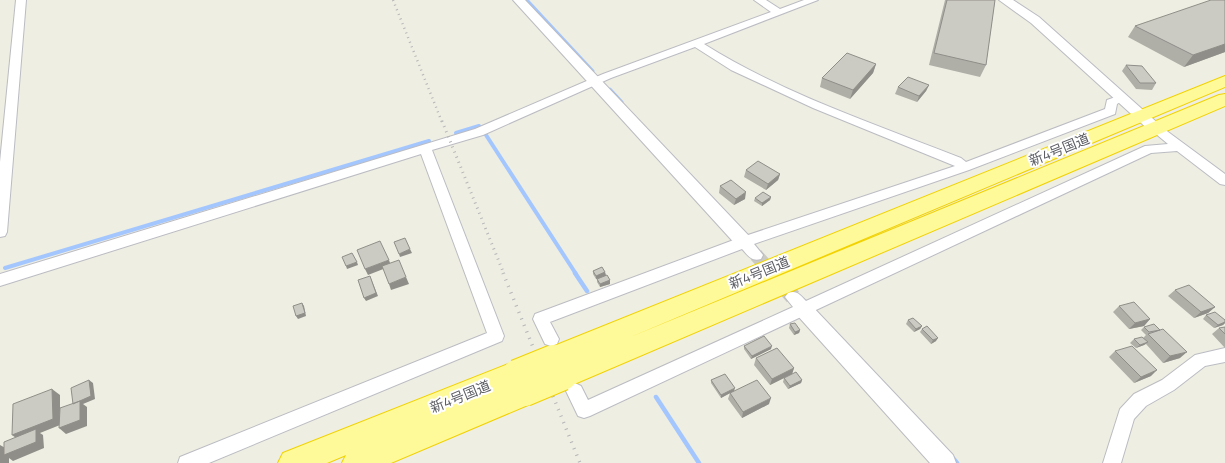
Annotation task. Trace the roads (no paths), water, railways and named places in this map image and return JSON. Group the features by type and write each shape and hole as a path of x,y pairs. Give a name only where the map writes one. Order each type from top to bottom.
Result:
{"highway":[{"name":"新4号国道","path":"357,463 520,383 1148,122 1225,81"},
{"name":"新4号国道","path":"1148,122 1225,99"},
{"name":"新4号国道","path":"293,463 520,383"}],"street":[{"path":"0,232 21,0"},
{"path":"519,0 756,255"},
{"path":"759,0 778,12"},
{"path":"0,280 479,132 595,81 812,0"},
{"path":"1005,0 1035,20 1148,122 1225,181"},
{"path":"695,43 735,68 767,83 818,106 957,161 964,167"},
{"path":"1120,98 1111,102 1111,111 964,167 744,242 542,319 560,366 584,410 799,303 870,277 1149,149 1180,147"},
{"path":"187,463 496,336 425,148"},
{"path":"799,303 945,463"},
{"path":"1112,463 1126,415 1140,400 1168,385 1201,360 1225,355"}],"waterway":[{"path":"527,0 593,71"},
{"path":"610,89 622,102"},
{"path":"456,133 479,126"},
{"path":"486,135 576,274"},
{"path":"5,268 429,141"},
{"path":"575,273 587,291"},
{"path":"656,397 699,463"},
{"path":"952,457 957,463"}],"tunnel":[{"path":"756,255 773,274"},
{"path":"772,273 793,297"}],"railway":[{"path":"393,0 442,122"},
{"path":"442,121 504,274"},
{"path":"503,273 580,463"}]}
